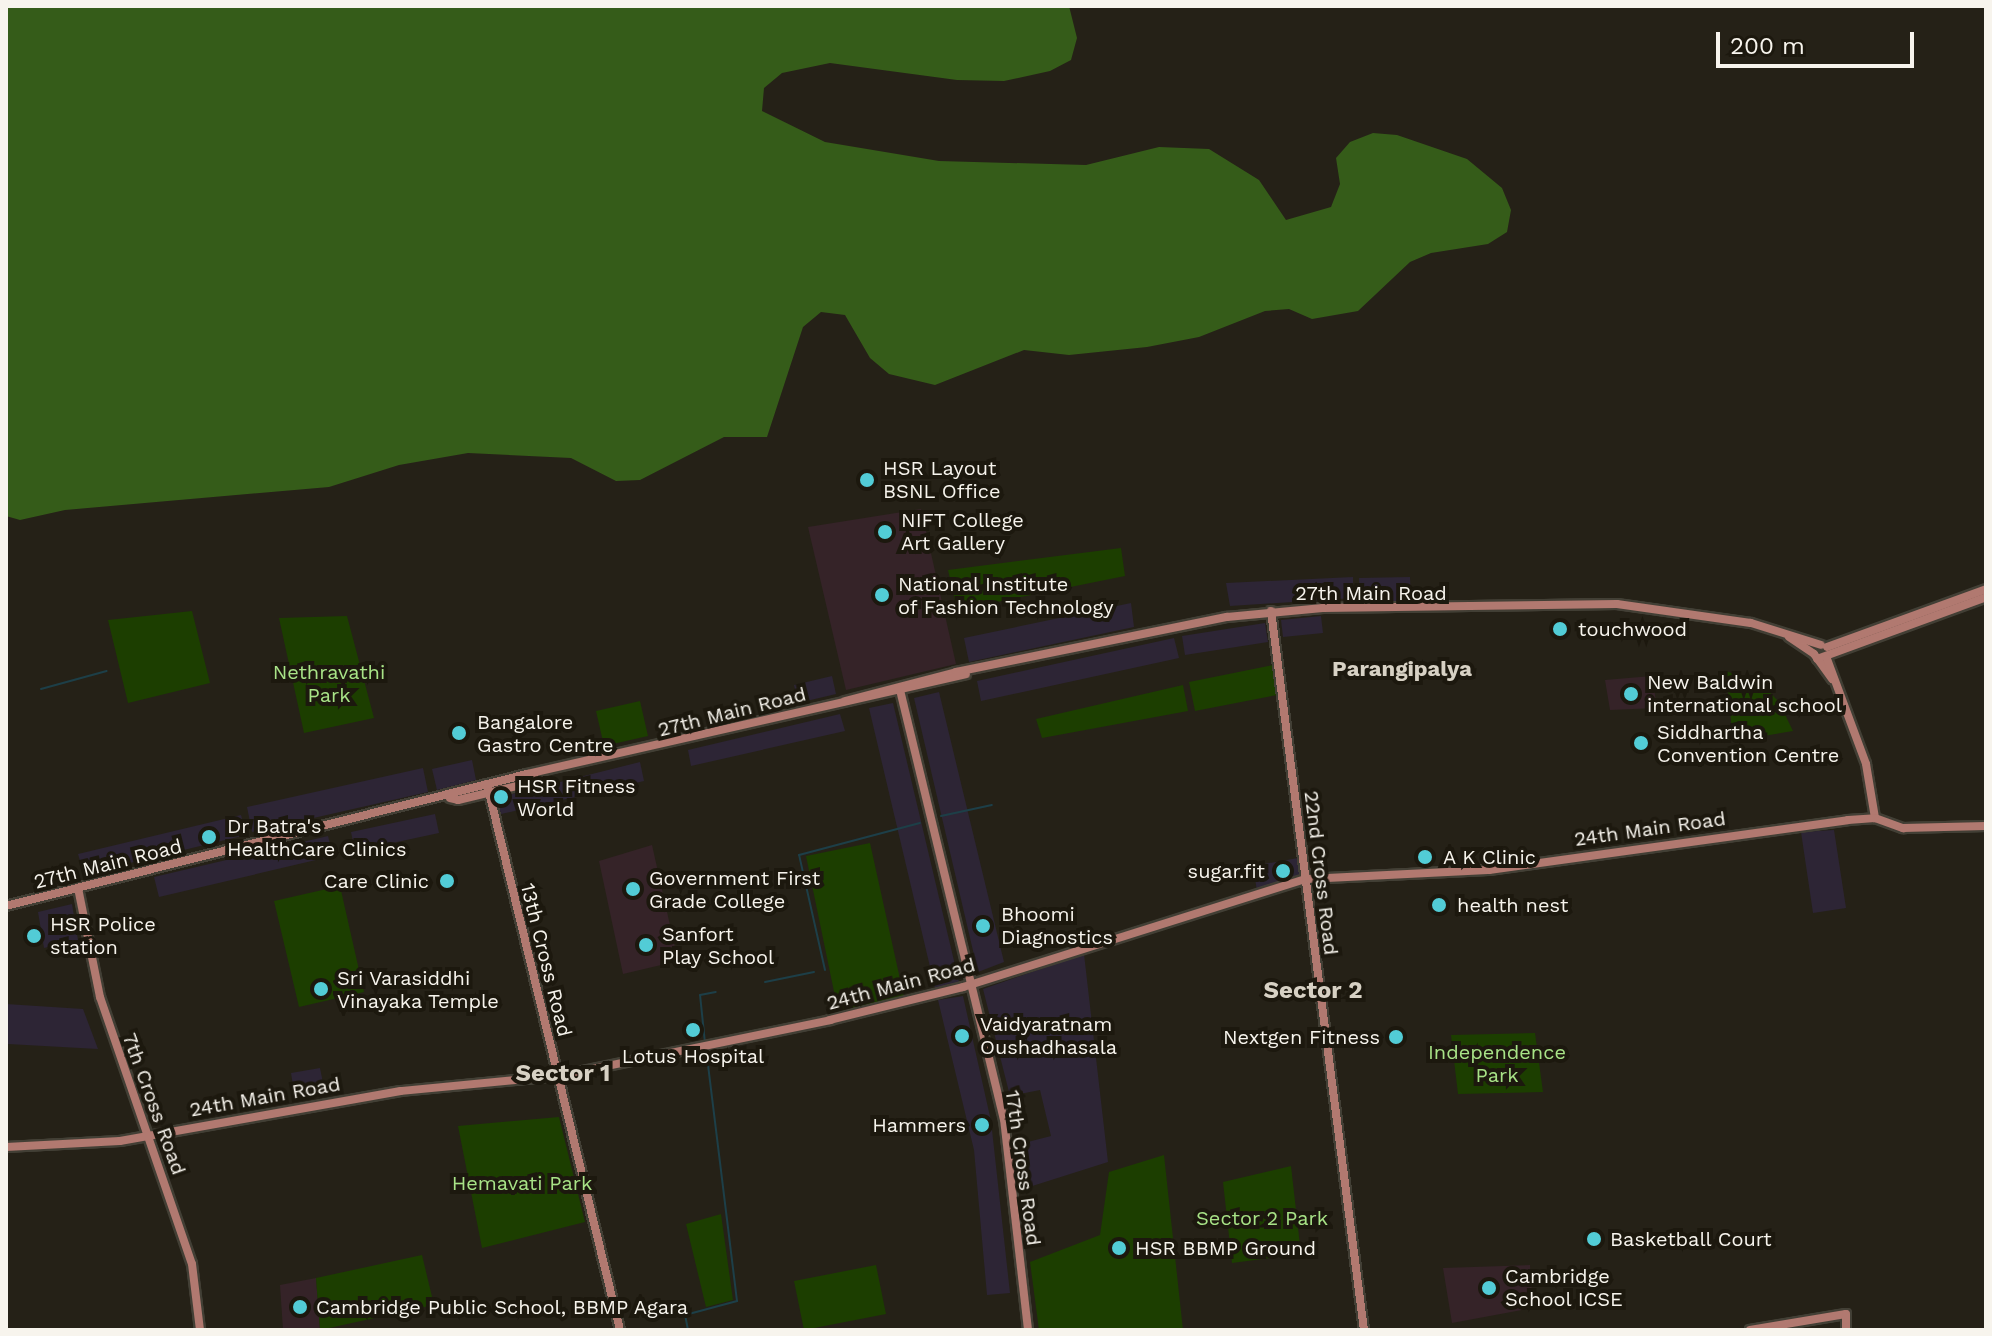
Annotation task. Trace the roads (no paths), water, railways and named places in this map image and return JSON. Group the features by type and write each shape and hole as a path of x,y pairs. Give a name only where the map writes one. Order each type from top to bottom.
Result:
{"street":[{"path":"1823,653 1986,589"},
{"path":"1823,653 1986,597"},
{"name":"27th Main Road","path":"6,906 488,788 530,783 534,776 900,688 1271,611 1617,604 1707,615 1779,631 1823,653"},
{"name":"22nd Cross Road","path":"1271,611 1364,1330"},
{"path":"1823,653 1866,764 1875,818"},
{"name":"17th Cross Road","path":"900,688 1008,1141 1028,1330"},
{"name":"13th Cross Road","path":"488,788 620,1330"},
{"name":"24th Main Road","path":"6,1147 151,1137 238,1116 401,1091 558,1076 706,1046 971,984 1306,879 1489,870 1752,830 1875,818 1903,828 1986,826"},
{"name":"7th Cross Road","path":"78,888 100,997 151,1137 192,1264 200,1330"},
{"path":"1750,1330 1846,1314 1846,1330"}],"waterway":[{"path":"41,689 107,671"},
{"path":"941,816 992,805"},
{"path":"825,970 799,855 920,823"},
{"path":"765,982 814,972"},
{"path":"705,1043 700,995 716,992"},
{"path":"688,1330 685,1315 737,1301 706,1049"}],"place":[{"name":"HSR Layout BSNL Office","path":"867,480"},
{"name":"NIFT College Art Gallery","path":"885,532"},
{"name":"National Institute of Fashion Technology","path":"882,595"},
{"name":"touchwood","path":"1560,629"},
{"name":"New Baldwin international school","path":"1631,694"},
{"name":"Bangalore Gastro Centre","path":"459,733"},
{"name":"Siddhartha Convention Centre","path":"1641,743"},
{"name":"HSR Fitness World","path":"501,797"},
{"name":"Dr Batra's HealthCare Clinics","path":"209,837"},
{"name":"A K Clinic","path":"1425,857"},
{"name":"sugar.fit","path":"1283,871"},
{"name":"Care Clinic","path":"447,881"},
{"name":"Government First Grade College","path":"633,889"},
{"name":"health nest","path":"1439,905"},
{"name":"Bhoomi Diagnostics","path":"983,926"},
{"name":"HSR Police station","path":"34,936"},
{"name":"Sanfort Play School","path":"646,945"},
{"name":"Sri Varasiddhi Vinayaka Temple","path":"321,989"},
{"name":"Lotus Hospital","path":"693,1030"},
{"name":"Vaidyaratnam Oushadhasala","path":"962,1036"},
{"name":"Nextgen Fitness","path":"1396,1037"},
{"name":"Hammers","path":"982,1125"},
{"name":"Basketball Court","path":"1594,1239"},
{"name":"HSR BBMP Ground","path":"1119,1248"},
{"name":"Cambridge School ICSE","path":"1489,1288"},
{"name":"Cambridge Public School, BBMP Agara","path":"300,1307"}],"district":[{"name":"Parangipalya","path":"1402,669"},
{"name":"Sector 2","path":"1313,991"},
{"name":"Sector 1","path":"563,1074"}],"park label":[{"name":"Nethravathi Park","path":"329,684"},
{"name":"Independence Park","path":"1497,1064"},
{"name":"Hemavati Park","path":"522,1183"},
{"name":"Sector 2 Park","path":"1262,1218"}]}
